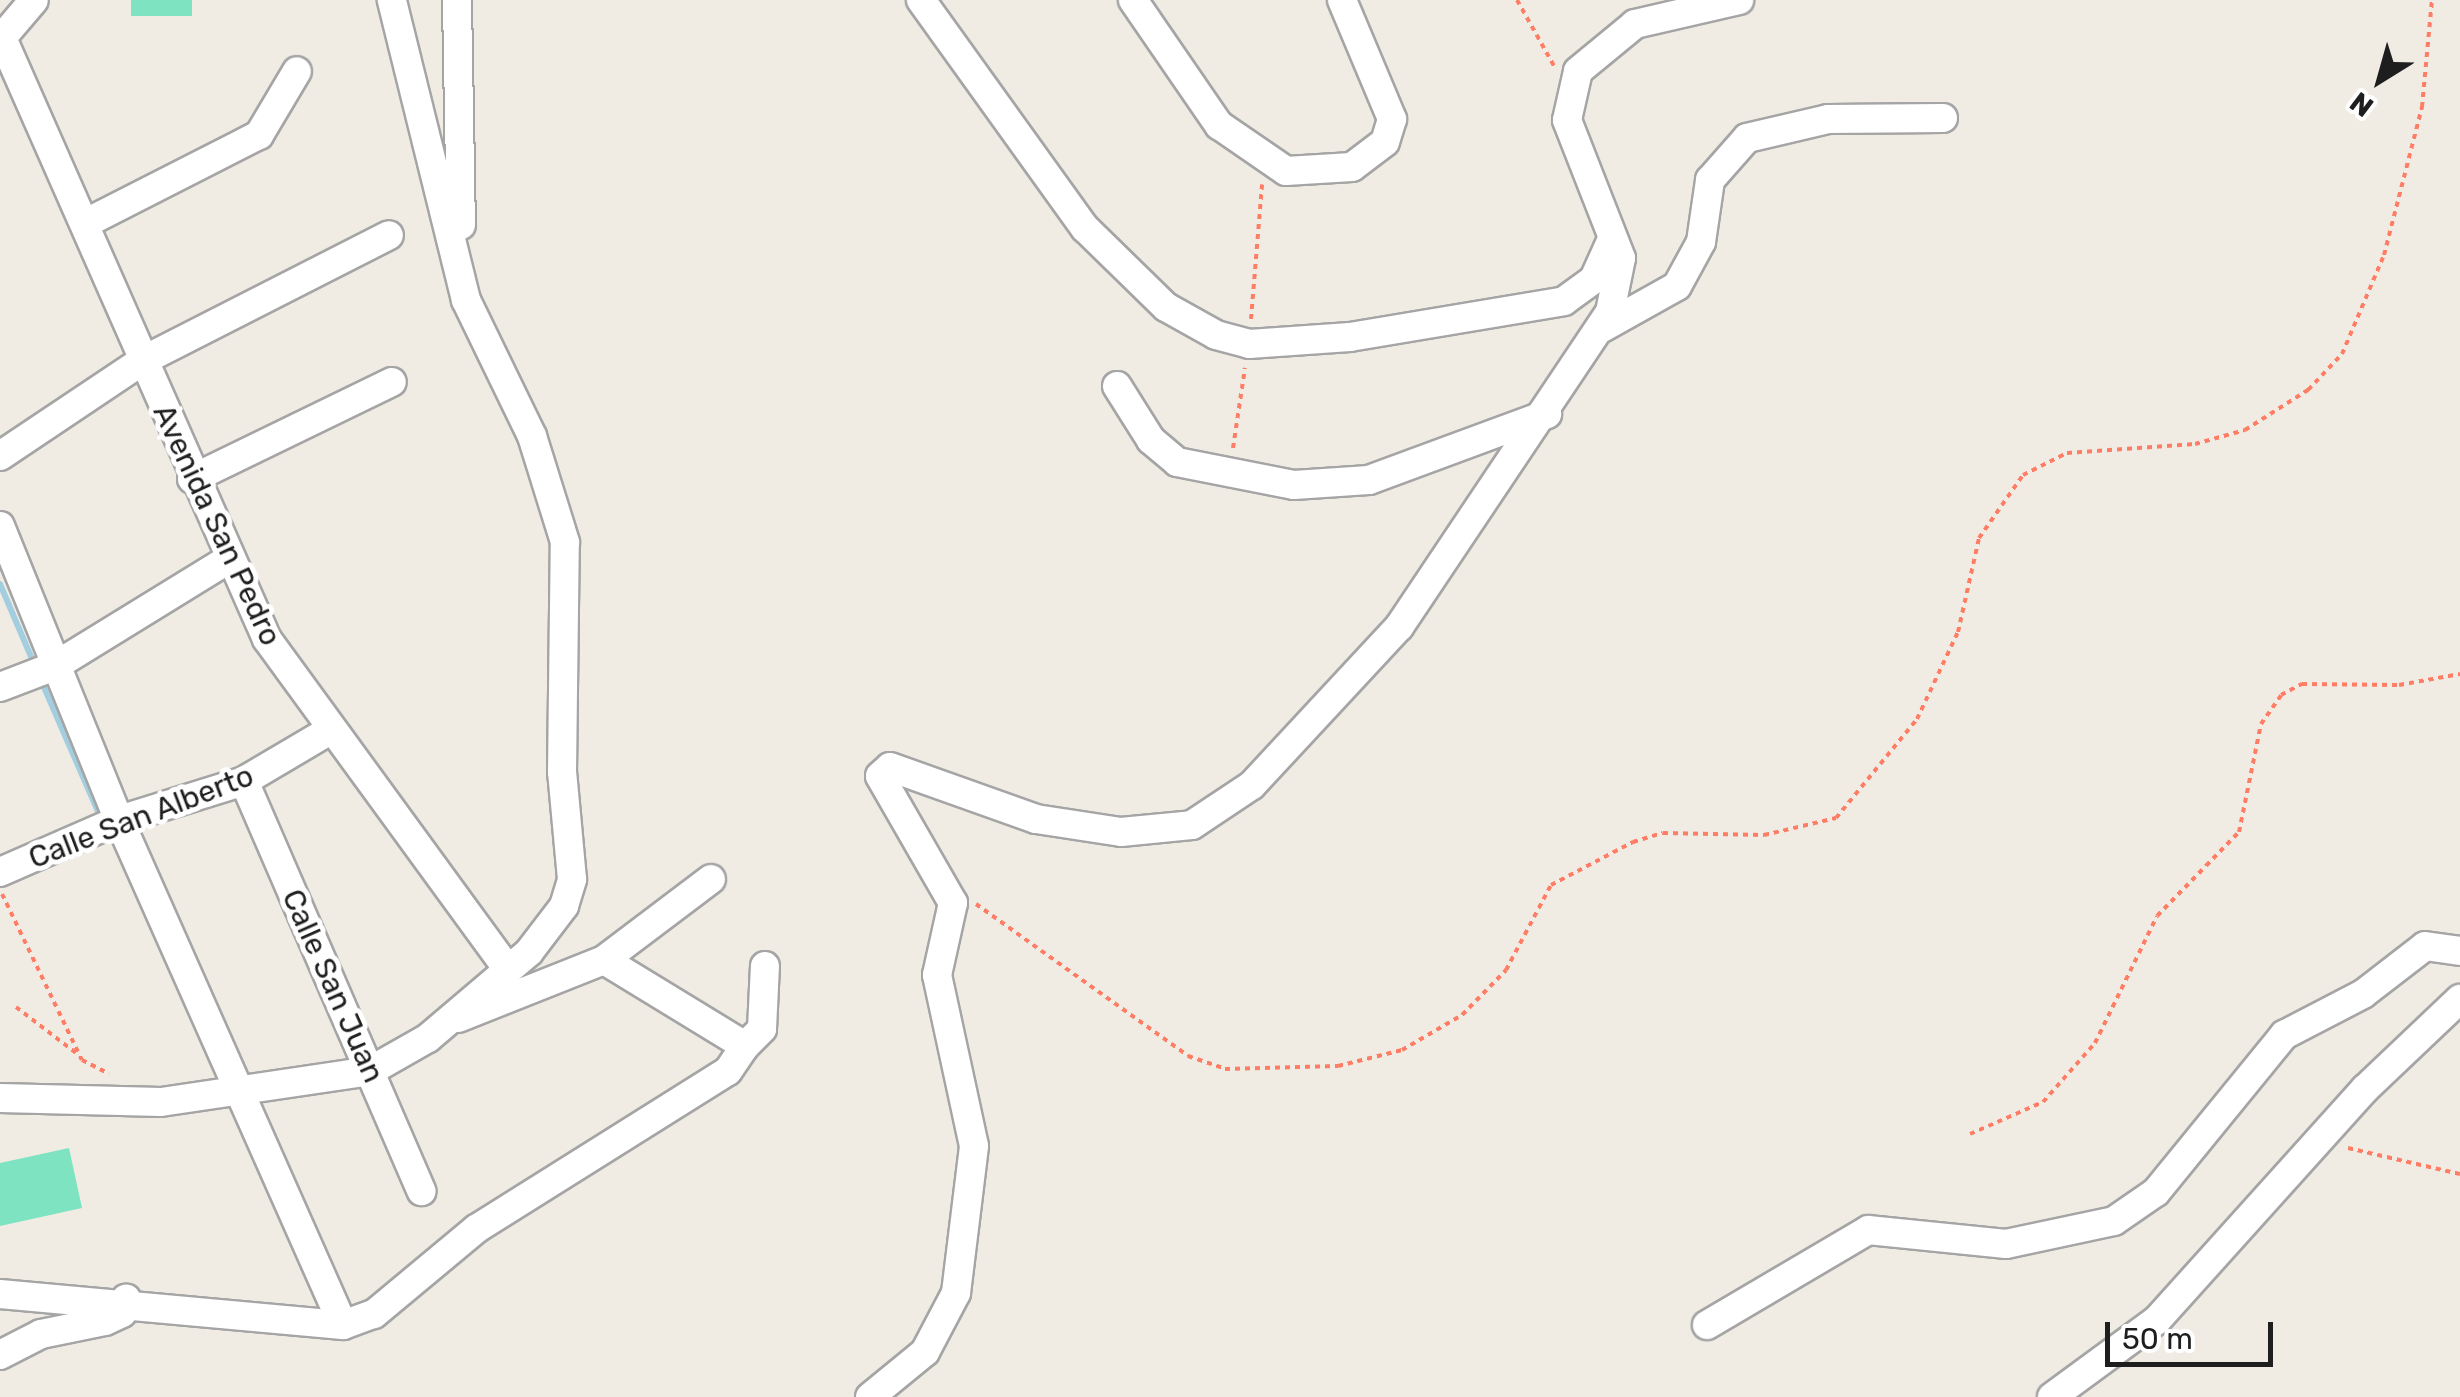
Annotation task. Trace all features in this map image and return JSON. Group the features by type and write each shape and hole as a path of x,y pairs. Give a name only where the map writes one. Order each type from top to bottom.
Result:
{"street":[{"path":"1,39 34,0"},
{"path":"0,1098 242,1094 370,1071 452,1018 549,930 572,878 562,772 565,542 532,436 466,300 392,0"},
{"path":"457,0 454,185 466,300"},
{"path":"922,0 1085,228 1166,307 1216,335 1249,344 1350,337 1564,301 1594,279 1612,239"},
{"path":"1133,0 1219,125 1286,171 1352,166 1385,142 1392,120 1342,0"},
{"path":"870,1397 926,1352 963,1262 974,1146 937,974 953,903 930,852 880,786 890,767 1064,825 1158,832 1192,825 1252,786 1400,628 1602,328 1622,277 1568,120 1568,91 1610,36 1739,0"},
{"name":"Avenida San Pedro","path":"1,39 88,222 192,479 267,639 508,969"},
{"path":"88,222 260,135 297,71"},
{"path":"1602,328 1677,286 1702,242 1710,180 1748,138 1828,119 1944,118"},
{"path":"0,456 142,361 390,235"},
{"path":"192,479 392,382"},
{"path":"1117,386 1150,440 1178,462 1294,484 1369,480 1547,414"},
{"path":"0,526 118,820 343,1324"},
{"path":"0,687 55,666 227,560"},
{"name":"Calle San Alberto","path":"2,870 118,820 244,781 332,729"},
{"name":"Calle San Juan","path":"244,781 421,1191"},
{"path":"452,1018 475,1017 604,960 712,879"},
{"path":"1707,1325 1868,1230 2006,1244 2114,1221 2156,1192 2284,1034 2363,994 2425,946 2460,951"},
{"path":"604,960 746,1046"},
{"path":"0,1294 126,1299 343,1324 374,1314 476,1229 728,1071 762,1029 765,966"},
{"path":"2052,1397 2157,1320 2322,1138 2460,1000"},
{"path":"0,1355 105,1321 122,1313 126,1299"}],"path":[{"path":"1517,0 1568,91"},
{"path":"953,903 978,904 1188,1056 1225,1068 1338,1066 1402,1050 1462,1015 1506,970 1550,885 1633,842 1663,833 1764,835 1836,818 1917,719 1958,632 1979,538 2023,475 2067,453 2194,444 2244,430 2308,390 2342,354 2384,256 2422,107 2432,0"},
{"path":"1970,1134 2043,1102 2095,1044 2157,916 2240,832 2261,724 2281,695 2302,684 2460,674"},
{"path":"2,870 82,1060"},
{"path":"16,1007 82,1060 121,1078"},
{"path":"2322,1138 2460,1174"}],"green space":[{"path":"131,0 192,0 192,16 131,16"},
{"path":"69,1148 82,1208 0,1226 0,1163"}],"waterway":[{"path":"0,584 35,666"},
{"path":"40,678 101,818"}]}
